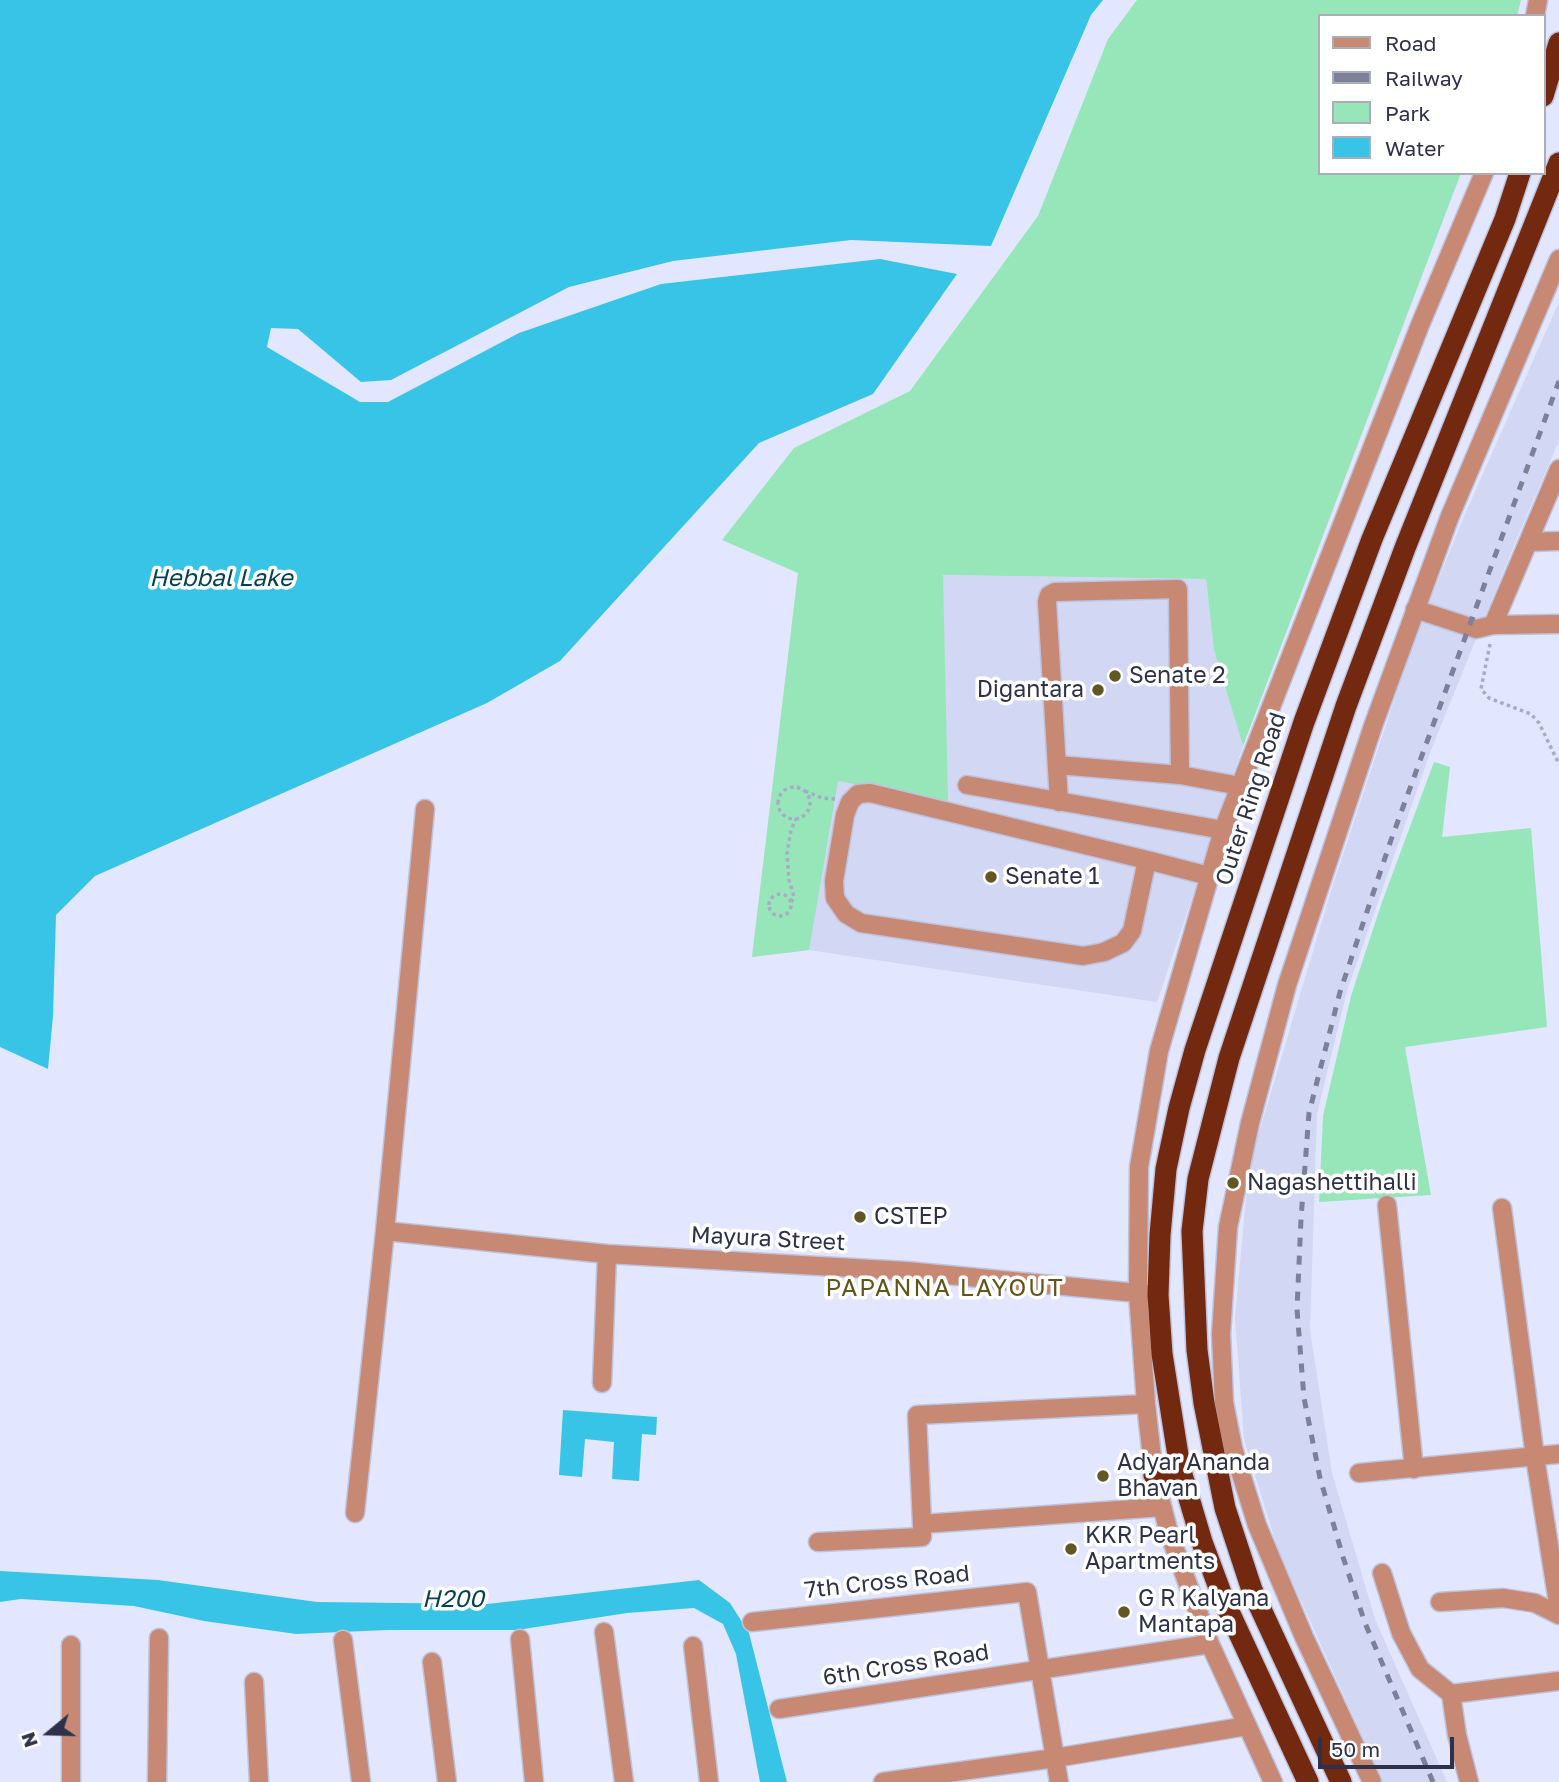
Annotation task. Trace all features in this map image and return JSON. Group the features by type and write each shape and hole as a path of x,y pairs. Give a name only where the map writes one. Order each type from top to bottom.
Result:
{"highway":[{"path":"1545,89 1559,43"},
{"path":"1341,1782 1252,1590 1225,1508 1214,1402 1197,1350 1192,1231 1198,1179 1210,1123 1229,1058 1346,706 1405,548 1559,163"},
{"name":"Outer Ring Road","path":"1308,1782 1224,1601 1202,1542 1181,1468 1164,1365 1148,1294 1160,1235 1166,1169 1195,1050 1304,722 1372,539 1505,219 1519,175"},
{"path":"1154,1475 1181,1468"}],"street":[{"path":"1273,1782 1210,1644 1162,1507 1154,1475 1146,1404 1148,1294 1139,1167 1159,1051 1223,830 1420,325 1483,175"},
{"path":"1372,1782 1304,1637 1257,1525 1233,1448 1214,1402 1228,1227 1250,1123 1287,985 1373,726 1450,516 1559,259"},
{"path":"1493,625 1559,469"},
{"path":"1529,542 1559,541"},
{"path":"1059,802 1047,602 1049,595 1055,592 1178,589 1180,775"},
{"path":"1415,609 1476,629 1493,625 1559,624"},
{"path":"1057,765 1180,775 1240,786"},
{"path":"967,785 1223,830"},
{"path":"1147,860 1132,931 1123,943 1104,952 1083,956 862,923 846,914 835,898 834,881 845,815 851,800 858,794 870,793 1147,860 1209,876"},
{"path":"355,1513 425,810"},
{"path":"1387,1205 1414,1469"},
{"path":"1502,1208 1535,1457 1559,1609"},
{"name":"Mayura Street","path":"385,1231 607,1254 906,1272 1148,1294"},
{"path":"602,1383 607,1254"},
{"path":"818,1542 922,1537 917,1415 1146,1404"},
{"path":"1359,1473 1559,1454"},
{"path":"922,1524 1162,1507"},
{"path":"1382,1573 1401,1633 1420,1669 1451,1694 1457,1735 1469,1782"},
{"name":"7th Cross Road","path":"752,1622 1027,1592 1040,1670"},
{"path":"1440,1602 1503,1598 1535,1603 1559,1615"},
{"path":"604,1632 624,1782"},
{"path":"157,1782 159,1638"},
{"path":"520,1639 534,1782"},
{"path":"342,1640 361,1782"},
{"name":"6th Cross Road","path":"779,1709 1210,1644"},
{"path":"71,1645 71,1782"},
{"path":"693,1646 709,1782"},
{"path":"432,1662 447,1782"},
{"path":"1040,1670 1059,1782"},
{"path":"1451,1694 1559,1681"},
{"path":"254,1682 259,1782"},
{"path":"883,1782 1055,1758 1247,1726"}],"path":[{"path":"1493,625 1481,689 1489,698 1531,714 1539,723 1559,764"},
{"path":"803,791 807,795 809,805 804,815 796,819 786,817 781,812 778,800 786,789 798,788 822,798 851,800"},
{"path":"791,902 786,895 777,894 770,899 769,908 772,913 782,916 790,909 794,897 789,880 787,853 796,819"}],"shaded area":[{"path":"1559,302 1559,441 1431,750 1347,991 1317,1114 1310,1330 1332,1473 1375,1619 1447,1782 1383,1782 1278,1550 1244,1439 1235,1318 1249,1166 1331,891 1414,640 1462,521"},
{"path":"798,573 1206,579 1214,650 1243,746 1157,1002 809,950 752,957"}],"green space":[{"path":"1137,0 1521,0 1518,14 1318,14 1318,175 1460,175 1243,746 1214,650 1206,579 943,575 948,801 838,781 809,950 752,957 798,573 722,540 794,448 910,391 1038,216 1108,39"},
{"path":"1434,762 1450,767 1442,837 1531,828 1547,1027 1405,1047 1431,1195 1319,1202 1323,1116 1351,996 1382,902"}],"water":[{"name":"Hebbal Lake","path":"0,0 1103,0 1091,15 991,246 851,240 673,261 569,287 391,380 361,382 298,329 271,328 267,347 360,402 388,402 519,333 661,284 880,259 957,274 873,394 759,443 560,661 487,703 95,876 56,915 53,1016 48,1069 0,1047"},
{"path":"563,1410 657,1417 656,1435 642,1434 639,1481 612,1479 614,1442 585,1439 582,1477 559,1475"},
{"path":"0,1571 158,1580 317,1602 487,1604 699,1580 730,1603 749,1633 787,1782 760,1782 736,1654 723,1624 694,1608 627,1613 517,1630 387,1630 296,1634 204,1621 134,1606 21,1599 0,1602"}],"railway":[{"path":"1433,1782 1365,1623 1320,1478 1304,1398 1297,1309 1309,1113 1340,992 1391,840 1559,381"}],"place":[{"name":"Senate 2","path":"1115,676"},
{"name":"Digantara","path":"1098,690"},
{"name":"Senate 1","path":"991,877"},
{"name":"Nagashettihalli","path":"1233,1183"},
{"name":"CSTEP","path":"860,1217"},
{"name":"Adyar Ananda Bhavan","path":"1103,1476"},
{"name":"KKR Pearl Apartments","path":"1071,1549"},
{"name":"G R Kalyana Mantapa","path":"1124,1612"}],"district":[{"name":"PAPANNA LAYOUT","path":"945,1288"}],"water label":[{"name":"H200","path":"453,1599"}]}
